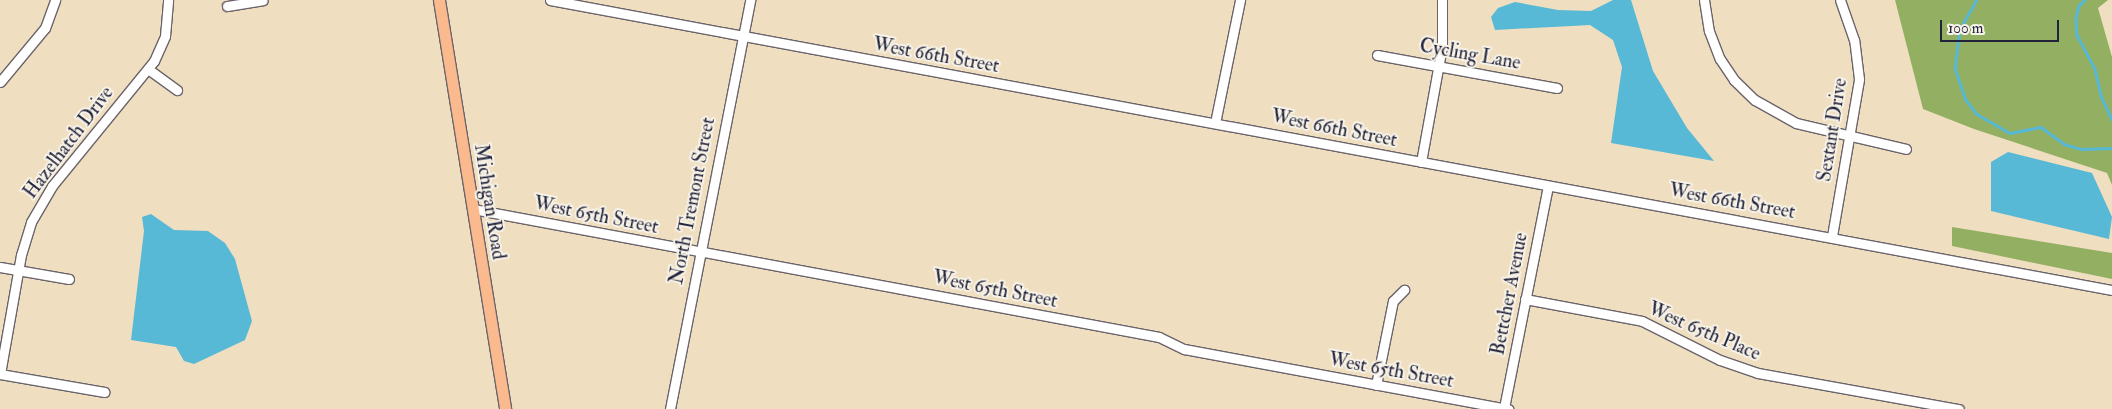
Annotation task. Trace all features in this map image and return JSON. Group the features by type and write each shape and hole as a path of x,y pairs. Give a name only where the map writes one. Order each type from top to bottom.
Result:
{"main road":[{"name":"Michigan Road","path":"439,0 506,409"}],"street":[{"path":"0,82 45,28 55,0"},
{"name":"Hazelhatch Drive","path":"0,374 18,270 28,231 48,192 148,69 165,36 168,0"},
{"path":"227,6 263,0"},
{"name":"West 66th Street","path":"550,0 1548,186 1832,236 2112,290"},
{"name":"North Tremont Street","path":"670,409 750,0"},
{"path":"1215,123 1240,0"},
{"path":"1421,162 1442,42 1442,0"},
{"path":"1704,0 1707,24 1716,52 1746,93 1766,109 1796,123 1851,134 1906,149"},
{"name":"Sextant Drive","path":"1832,236 1858,95 1858,65 1854,40 1840,0"},
{"name":"Cycling Lane","path":"1377,54 1557,88"},
{"path":"148,69 177,90"},
{"name":"Bettcher Avenue","path":"1506,409 1525,299 1548,186"},
{"name":"West 65th Street","path":"473,209 1159,337 1184,349 1506,409"},
{"path":"0,267 70,279"},
{"path":"1376,385 1393,301 1404,290"},
{"name":"West 65th Place","path":"1525,299 1642,321 1720,360 1758,373 1959,409"},
{"path":"0,374 104,392"}],"green space":[{"path":"1895,0 2108,0 2098,8 2112,57 2112,185 2107,173 1974,129 1923,109"},
{"path":"1952,227 2112,253 2112,279 1952,246"}],"water":[{"path":"1613,0 1631,0 1653,71 1687,128 1714,161 1611,143 1622,67 1613,40 1590,25 1495,30 1491,17 1498,8 1515,2 1558,10 1591,11"},
{"path":"2008,152 2092,173 2112,217 2109,239 1991,211 1991,162"},
{"path":"151,214 174,230 208,231 225,243 235,259 252,321 245,340 194,364 184,361 176,347 131,340 144,231 142,217"}],"waterway":[{"path":"1977,0 1960,29 1955,68 1966,100 1977,114 2010,133 2041,127 2064,144 2081,149 2112,148"},
{"path":"2085,0 2079,6 2076,18 2077,35 2095,69 2101,96 2112,120"}]}
